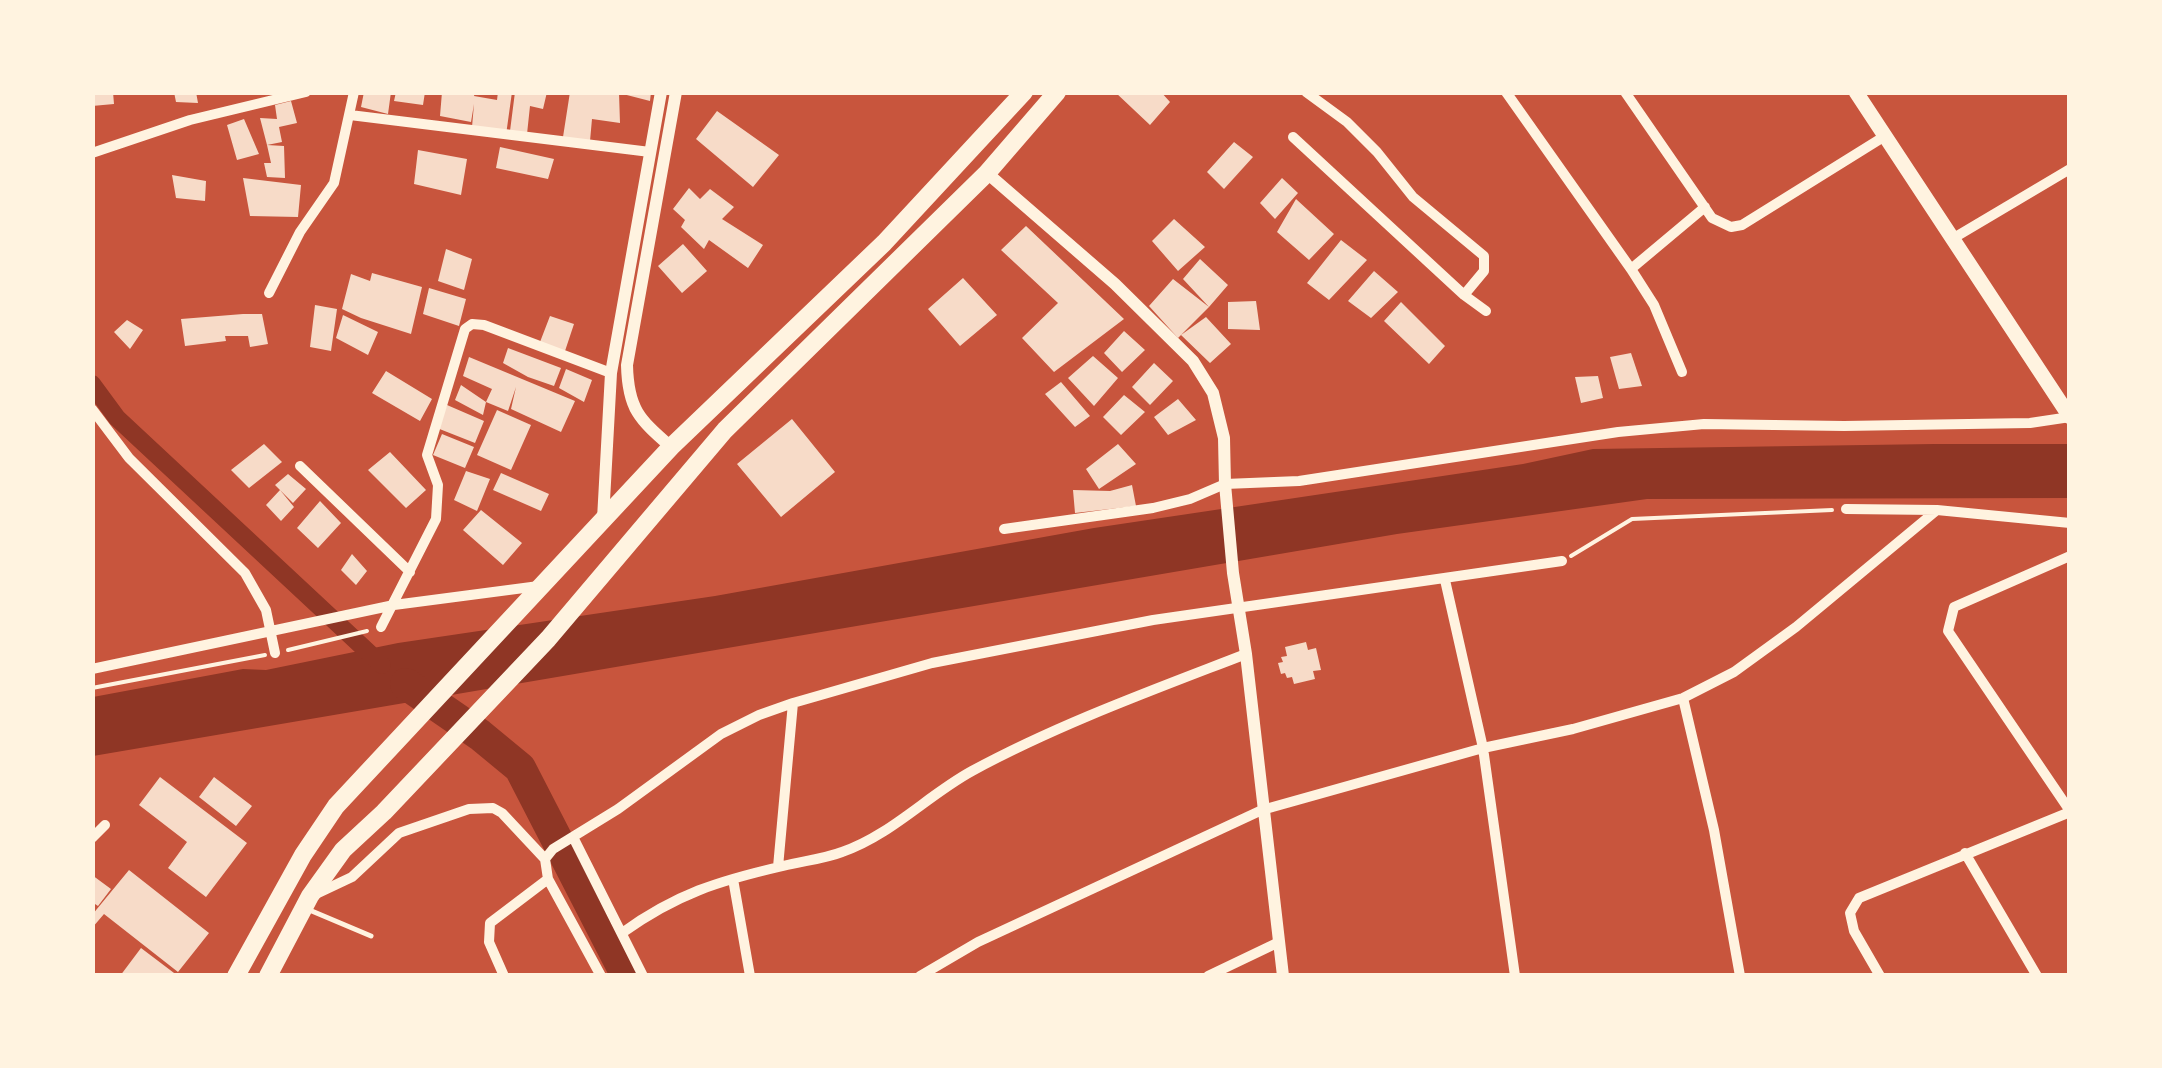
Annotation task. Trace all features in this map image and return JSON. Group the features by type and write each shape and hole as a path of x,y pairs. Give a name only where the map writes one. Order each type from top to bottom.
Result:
{"highway":[{"path":"236,976 321,827 671,447 884,243 1024,92"},
{"path":"268,976 307,902 343,850 548,639 725,430 987,174 1057,92"},
{"path":"838,287 854,303"},
{"path":"804,319 818,338"}],"main road":[{"path":"1856,92 2069,417"}],"street":[{"path":"92,153 190,120 306,92"},
{"path":"270,293 300,232 334,182 354,92"},
{"path":"603,519 611,373 661,92"},
{"path":"671,447 632,408 626,365 676,92"},
{"path":"1306,92 1347,122 1413,197 1484,256 1484,271 1464,295"},
{"path":"1506,92 1654,306 1682,372"},
{"path":"1624,92 1720,224 1742,226 1885,136"},
{"path":"350,115 666,154"},
{"path":"1293,136 1464,295 1486,310"},
{"path":"1952,239 2070,168"},
{"path":"987,174 1115,284 1193,362 1213,394 1224,438 1224,484 1283,976"},
{"path":"1631,270 1705,208"},
{"path":"624,296 641,296"},
{"path":"381,627 436,518 438,485 427,455 466,329 472,324 484,325 611,373"},
{"path":"92,409 129,458 245,573 266,610 274,653"},
{"path":"1004,529 1153,508 1190,499 1224,484 1299,481 1618,432 1704,424 2030,424 2069,417"},
{"path":"300,466 410,572"},
{"path":"1846,509 1937,510 2070,522"},
{"path":"920,976 978,942 1262,810 1683,698 1734,672 1937,510"},
{"path":"1878,975 1854,931 1850,913 1858,898 2070,811 1948,630 1954,607 2070,556"},
{"path":"545,859 553,849 618,810 722,734 758,714 793,703 932,663 1240,607 1562,561"},
{"path":"1445,580 1484,748 1516,976"},
{"path":"92,669 394,605 540,586"},
{"path":"622,933 658,907 696,889 843,852 916,810 967,774 1024,744 1246,654"},
{"path":"1683,698 1714,830 1740,976"},
{"path":"778,867 793,703"},
{"path":"307,902 352,877 400,833 469,809 493,808 545,859 548,879 601,976"},
{"path":"92,838 105,825"},
{"path":"570,839 643,976"},
{"path":"1965,853 2038,976"},
{"path":"733,878 750,976"},
{"path":"504,976 490,942 490,923 548,879"},
{"path":"1208,976 1277,942"}],"lane":[{"path":"307,902 371,936"}],"path":[{"path":"1562,561 1632,519 1846,509"},
{"path":"92,688 274,653 381,627"}],"shaded area":[{"path":"2069,444 2069,498 1647,499 1397,534 93,756 93,697 243,669 266,670 398,643 715,596 1094,528 1523,464 1593,449"}],"building":[{"path":"92,92 113,92 114,104 92,106"},
{"path":"174,92 196,92 198,103 176,102"},
{"path":"364,92 391,92 388,114 361,107"},
{"path":"396,92 425,92 423,105 394,101"},
{"path":"442,92 475,92 474,96 497,100 498,92 512,92 506,135 472,127 474,104 471,122 440,116"},
{"path":"515,92 547,92 543,109 530,106 527,134 510,131"},
{"path":"570,92 651,92 650,101 619,93 620,123 592,119 590,141 563,137"},
{"path":"1115,92 1161,92 1170,102 1150,125"},
{"path":"291,101 297,123 279,127 282,142 267,145 260,118 277,119 275,105"},
{"path":"717,111 779,155 753,187 696,139"},
{"path":"244,119 259,154 237,160 227,125"},
{"path":"1234,142 1253,157 1224,189 1207,172"},
{"path":"267,145 284,146 285,178 267,177 264,163 271,163"},
{"path":"500,147 554,159 548,179 496,168"},
{"path":"418,150 467,159 461,195 414,184"},
{"path":"172,175 206,181 205,201 176,198"},
{"path":"243,178 301,185 298,217 250,216"},
{"path":"1282,178 1298,193 1275,219 1260,203"},
{"path":"689,188 700,199 710,189 734,207 722,219 763,245 748,268 709,240 704,249 681,227 685,220 673,209"},
{"path":"1296,199 1334,234 1309,260 1277,232"},
{"path":"1174,219 1205,247 1178,271 1152,241"},
{"path":"1026,226 1124,319 1054,372 1022,338 1058,303 1001,250"},
{"path":"1341,240 1367,260 1329,300 1307,283"},
{"path":"683,244 707,271 682,293 658,266"},
{"path":"446,249 472,259 464,290 438,281"},
{"path":"1200,259 1228,285 1209,307 1183,279"},
{"path":"1374,271 1398,292 1371,318 1348,301"},
{"path":"372,273 422,287 411,334 342,309 351,274 370,281"},
{"path":"963,278 997,315 960,346 928,309"},
{"path":"1173,279 1209,307 1178,338 1149,306"},
{"path":"429,288 466,299 459,326 423,314"},
{"path":"1256,301 1260,330 1228,329 1228,302"},
{"path":"1401,302 1445,346 1429,364 1384,321"},
{"path":"315,305 337,309 331,351 310,347"},
{"path":"262,314 268,344 250,347 248,336 225,336 226,341 185,346 181,319"},
{"path":"343,315 378,332 368,355 336,338"},
{"path":"550,316 574,324 564,354 540,342"},
{"path":"1206,317 1231,344 1210,363 1181,335"},
{"path":"127,320 143,330 130,349 114,332"},
{"path":"1124,331 1145,350 1122,372 1104,353"},
{"path":"508,348 561,368 554,386 503,363"},
{"path":"1631,353 1642,386 1619,389 1610,357"},
{"path":"1093,356 1118,378 1094,406 1068,378"},
{"path":"469,357 575,401 561,432 511,409 516,387 508,411 486,402 492,389 463,376"},
{"path":"1154,363 1173,381 1150,405 1132,387"},
{"path":"566,369 592,380 584,402 559,388"},
{"path":"386,371 432,399 420,421 372,393"},
{"path":"1598,376 1603,398 1581,403 1575,377"},
{"path":"1061,382 1090,416 1075,427 1045,394"},
{"path":"461,385 486,402 483,415 455,400"},
{"path":"1124,395 1145,412 1121,435 1103,417"},
{"path":"1178,399 1196,420 1168,435 1154,417"},
{"path":"447,405 484,421 475,443 437,428"},
{"path":"497,410 531,425 511,470 477,455"},
{"path":"792,419 835,472 781,517 737,464"},
{"path":"442,434 474,447 465,468 433,455"},
{"path":"264,444 282,462 249,488 231,470"},
{"path":"1118,444 1136,464 1099,489 1086,469"},
{"path":"390,452 426,490 406,508 368,470"},
{"path":"466,471 490,479 477,511 454,500"},
{"path":"501,473 549,494 541,511 493,490"},
{"path":"288,474 306,489 293,503 275,485"},
{"path":"1132,485 1136,506 1075,513 1073,490 1110,491"},
{"path":"280,490 294,507 281,521 266,505"},
{"path":"320,501 341,523 318,548 297,528"},
{"path":"481,510 522,543 503,565 463,530"},
{"path":"352,554 367,571 356,585 341,570"},
{"path":"1306,642 1308,650 1316,648 1321,670 1313,671 1315,679 1294,684 1292,677 1281,674 1278,663 1287,656 1285,647"},
{"path":"160,777 247,843 206,897 168,868 187,842 139,805"},
{"path":"214,777 252,806 236,826 199,797"},
{"path":"129,870 209,933 178,972 104,914 92,928 92,915"},
{"path":"92,875 111,889 98,906 92,902"},
{"path":"141,948 178,976 120,976"}],"waterway":[{"path":"92,384 117,418 382,665"},
{"path":"406,684 520,768 627,976"}]}
